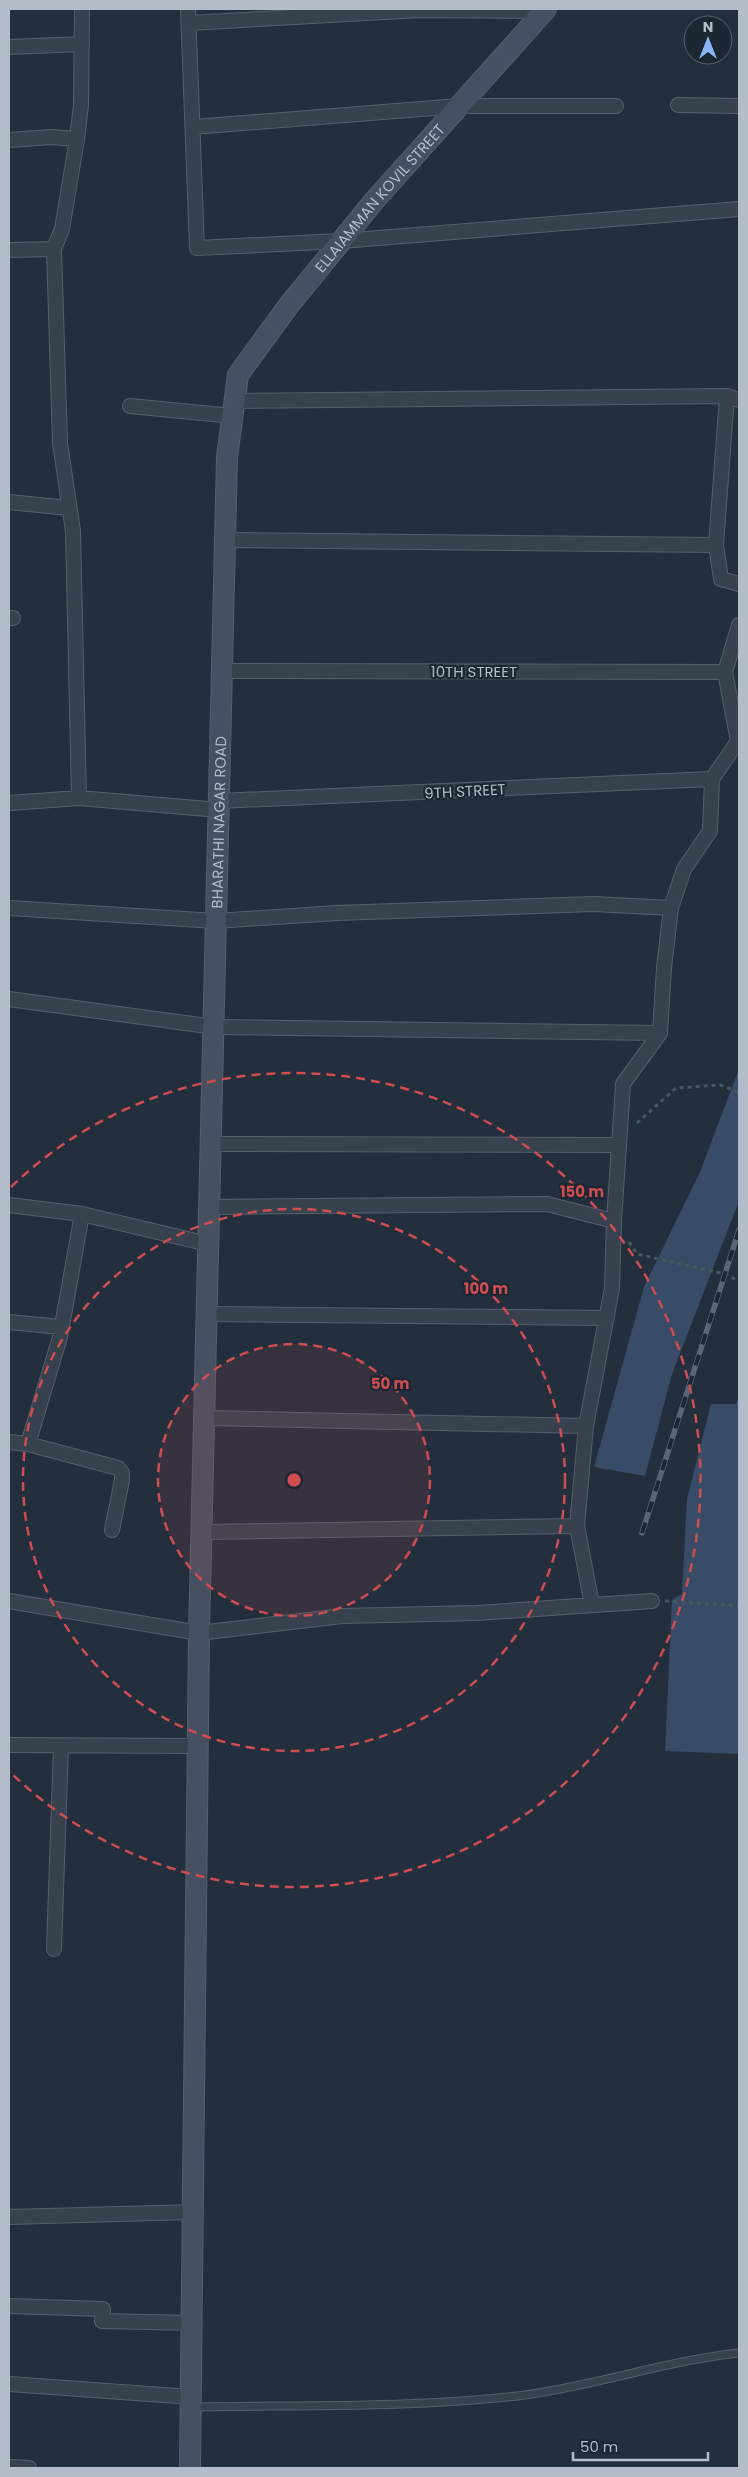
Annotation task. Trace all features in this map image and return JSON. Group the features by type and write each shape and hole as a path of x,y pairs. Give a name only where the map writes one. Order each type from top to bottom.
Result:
{"main road":[{"name":"ELLAIAMMAN KOVIL STREET","path":"234,409 238,375 289,305 341,241 545,10"},
{"name":"BHARATHI NAGAR ROAD","path":"190,2468 199,1633 215,1027 227,457 234,409"}],"street":[{"path":"79,798 73,531 60,443 54,249 62,229 77,139 80,105 82,9"},
{"path":"545,10 301,12 189,16 197,248 341,241 739,209"},
{"path":"9,47 82,44"},
{"path":"678,105 739,106"},
{"path":"193,127 459,106 616,106"},
{"path":"9,140 51,137 77,139"},
{"path":"9,250 54,249"},
{"path":"130,406 234,409 733,398 716,545 721,579 739,584"},
{"path":"9,502 69,508"},
{"path":"225,540 716,545"},
{"path":"592,1605 577,1526 586,1426 612,1288 614,1221 623,1084 660,1033 671,908 684,869 710,831 712,779 738,741 725,672 739,625"},
{"name":"10TH STREET","path":"222,671 725,672"},
{"name":"9TH STREET","path":"9,803 79,798 219,806 712,779"},
{"path":"9,908 216,921 337,914 594,904 671,908"},
{"path":"9,999 215,1027 660,1033"},
{"path":"211,1144 619,1145"},
{"path":"209,1207 548,1204 614,1221"},
{"path":"9,1205 82,1214 208,1244"},
{"path":"28,1444 61,1327 82,1214"},
{"path":"207,1314 607,1318"},
{"path":"9,1322 61,1327"},
{"path":"204,1418 586,1426"},
{"path":"9,1442 28,1444 118,1468 122,1473 122,1480 112,1530"},
{"path":"202,1532 577,1526"},
{"path":"9,1601 199,1633 342,1616 477,1613 652,1601"},
{"path":"9,1745 198,1746"},
{"path":"54,1949 61,1746"},
{"path":"9,2217 193,2212"},
{"path":"9,2306 103,2309 102,2321 192,2323"},
{"path":"9,2384 191,2402"},
{"path":"9,2467 29,2468"}],"lane":[{"path":"191,2402 463,2401 562,2388 709,2356 739,2353"}],"path":[{"path":"619,1145 634,1126 676,1088 720,1085 739,1092"},
{"path":"614,1221 637,1254 725,1274 739,1281"},
{"path":"652,1601 739,1606"}],"water":[{"path":"739,1069 739,1201 672,1374 645,1476 594,1467 644,1287 700,1172"},
{"path":"739,1396 739,1754 665,1751 672,1600 682,1594 687,1499 711,1404 736,1404"}],"railway":[{"path":"642,1533 739,1230"}]}
